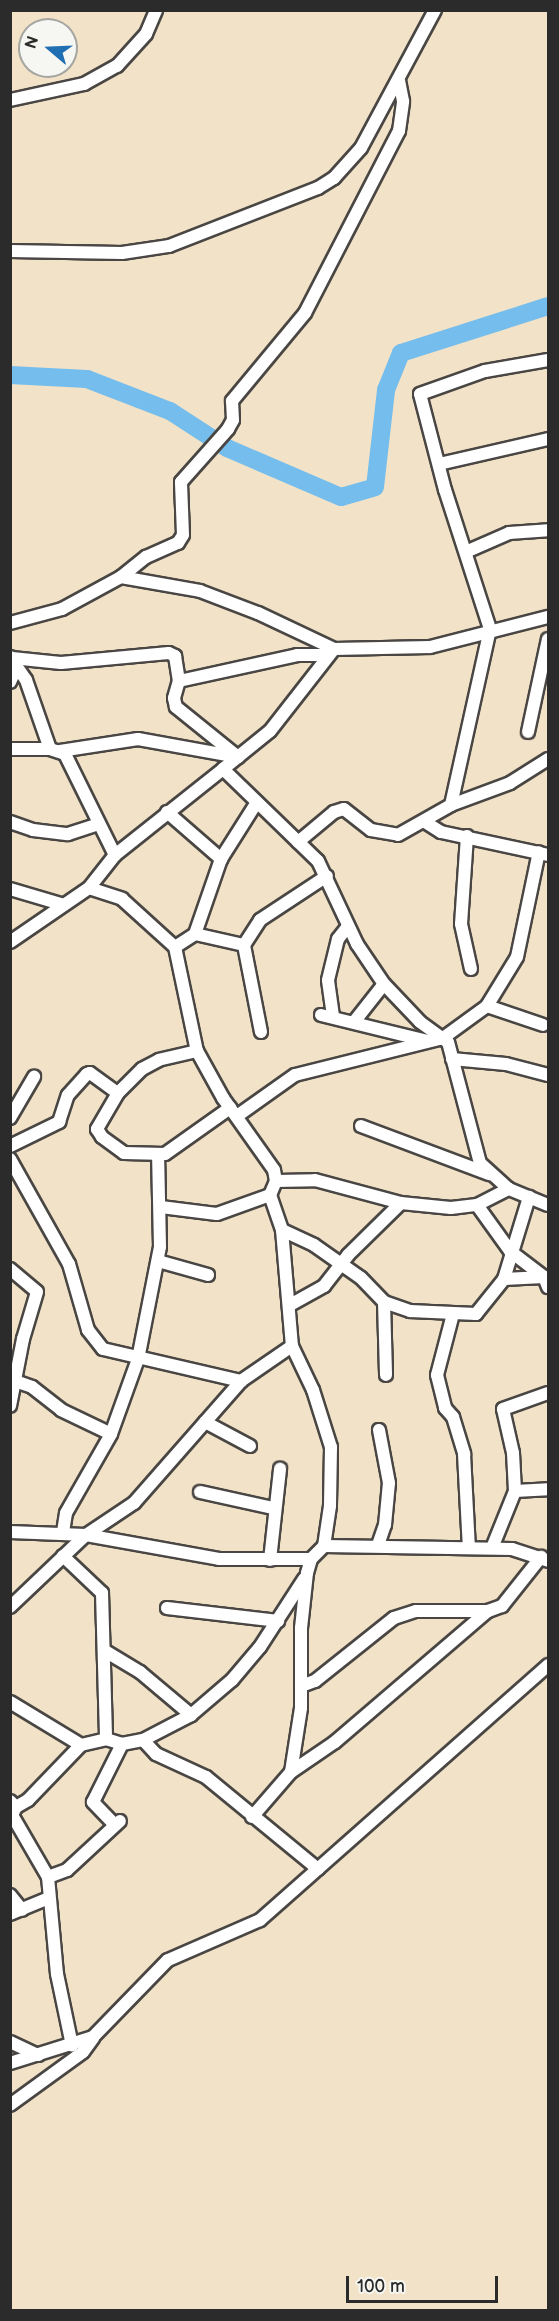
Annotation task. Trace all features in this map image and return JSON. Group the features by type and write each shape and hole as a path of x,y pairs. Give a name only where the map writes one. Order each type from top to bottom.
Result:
{"street":[{"path":"10,100 84,84 117,66 146,34 156,10"},
{"path":"10,251 106,254 169,246 291,201 334,177 349,163 399,81 435,10"},
{"path":"10,623 62,609 121,577 146,557 178,543 183,535 181,482 228,429 233,420 232,401 305,313 368,197 403,118 399,81"},
{"path":"451,805 490,629 468,550 420,398 422,391 485,370 549,360"},
{"path":"439,464 549,439"},
{"path":"468,550 509,533 549,530"},
{"path":"121,577 200,591 258,613 331,652"},
{"path":"179,681 297,655 408,650 549,617"},
{"path":"528,732 549,639"},
{"path":"10,942 61,904 89,888 115,855 276,724 331,652"},
{"path":"13,660 61,663 169,653 175,656 179,681 174,698 176,707 238,757"},
{"path":"10,681 13,660"},
{"path":"13,660 55,750 75,772 98,825 115,855"},
{"path":"10,749 55,750 138,739 238,757"},
{"path":"298,842 334,812 344,809 371,830 398,835 425,822 451,805 510,783 549,759"},
{"path":"223,769 318,861 327,876 348,926 384,984 420,1022 448,1042 472,1141 480,1163 509,1189 549,1204"},
{"path":"175,947 195,934 221,859 257,802"},
{"path":"167,812 221,859"},
{"path":"10,822 59,834 98,825"},
{"path":"197,1051 149,1064 118,1093 98,1128 102,1137 124,1152 158,1155 174,1150 295,1076 443,1038 487,1006 517,957 544,853 441,832 425,822"},
{"path":"467,836 461,924 471,969"},
{"path":"261,1032 244,945 260,920 327,876"},
{"path":"89,888 122,899 175,947 197,1051 233,1112 274,1170 276,1181 270,1195 282,1230 292,1346 313,1390 331,1446 330,1506 324,1546 311,1559 301,1628 302,1686 291,1772"},
{"path":"10,889 61,904"},
{"path":"348,926 338,939 328,980 327,1016 429,1041"},
{"path":"195,934 244,945"},
{"path":"354,1022 384,984"},
{"path":"487,1006 543,1025"},
{"path":"452,1059 506,1064 549,1075"},
{"path":"10,1146 59,1122 68,1095 87,1074 90,1073 118,1093"},
{"path":"10,1118 34,1077"},
{"path":"361,1126 490,1174"},
{"path":"63,1532 66,1513 111,1434 138,1359 158,1261 161,1208 158,1155"},
{"path":"10,1159 69,1264 88,1330 103,1349 138,1359 165,1362 241,1381"},
{"path":"276,1181 315,1180 401,1203 450,1208 477,1205 509,1189"},
{"path":"161,1208 217,1214 270,1195"},
{"path":"282,1230 314,1245 384,1302 410,1311 476,1314 504,1279 510,1251 529,1197"},
{"path":"290,1305 315,1294 401,1203"},
{"path":"477,1205 510,1251 547,1280"},
{"path":"158,1261 208,1275"},
{"path":"10,1269 37,1292 10,1406"},
{"path":"504,1279 547,1280"},
{"path":"384,1302 386,1375"},
{"path":"453,1314 437,1375 445,1408 453,1417 464,1454 469,1548"},
{"path":"10,1607 86,1535 134,1503 241,1381 292,1346"},
{"path":"15,1381 32,1387 61,1410 111,1434"},
{"path":"492,1548 515,1491 513,1453 503,1409 549,1393"},
{"path":"205,1422 250,1446"},
{"path":"378,1545 385,1525 389,1483 379,1430"},
{"path":"270,1560 273,1508 280,1468"},
{"path":"515,1491 549,1489"},
{"path":"200,1492 273,1508"},
{"path":"10,1532 63,1532 86,1535 173,1554 270,1560 311,1559"},
{"path":"324,1546 492,1548 545,1559"},
{"path":"63,1556 102,1593 106,1739"},
{"path":"302,1686 315,1681 394,1617 416,1611 488,1611 502,1606 545,1559"},
{"path":"72,2045 57,1974 48,1877 12,1815 13,1804 44,1786 81,1745 106,1739 122,1744 142,1740 191,1714 236,1675 278,1621 308,1573"},
{"path":"167,1608 278,1621"},
{"path":"252,1817 291,1772 335,1742 488,1611"},
{"path":"105,1651 140,1672 191,1714"},
{"path":"10,2104 83,2052 93,2037 168,1960 260,1920 549,1665"},
{"path":"10,1702 81,1745"},
{"path":"142,1740 156,1754 206,1777 318,1869"},
{"path":"48,1877 67,1870 118,1823 93,1802 122,1744"},
{"path":"10,1895 16,1912 49,1899"},
{"path":"10,2063 93,2037"},
{"path":"10,2043 38,2055"}],"waterway":[{"path":"10,375 87,379 170,411 227,448 341,497 375,487 386,390 401,353 548,306"}]}
